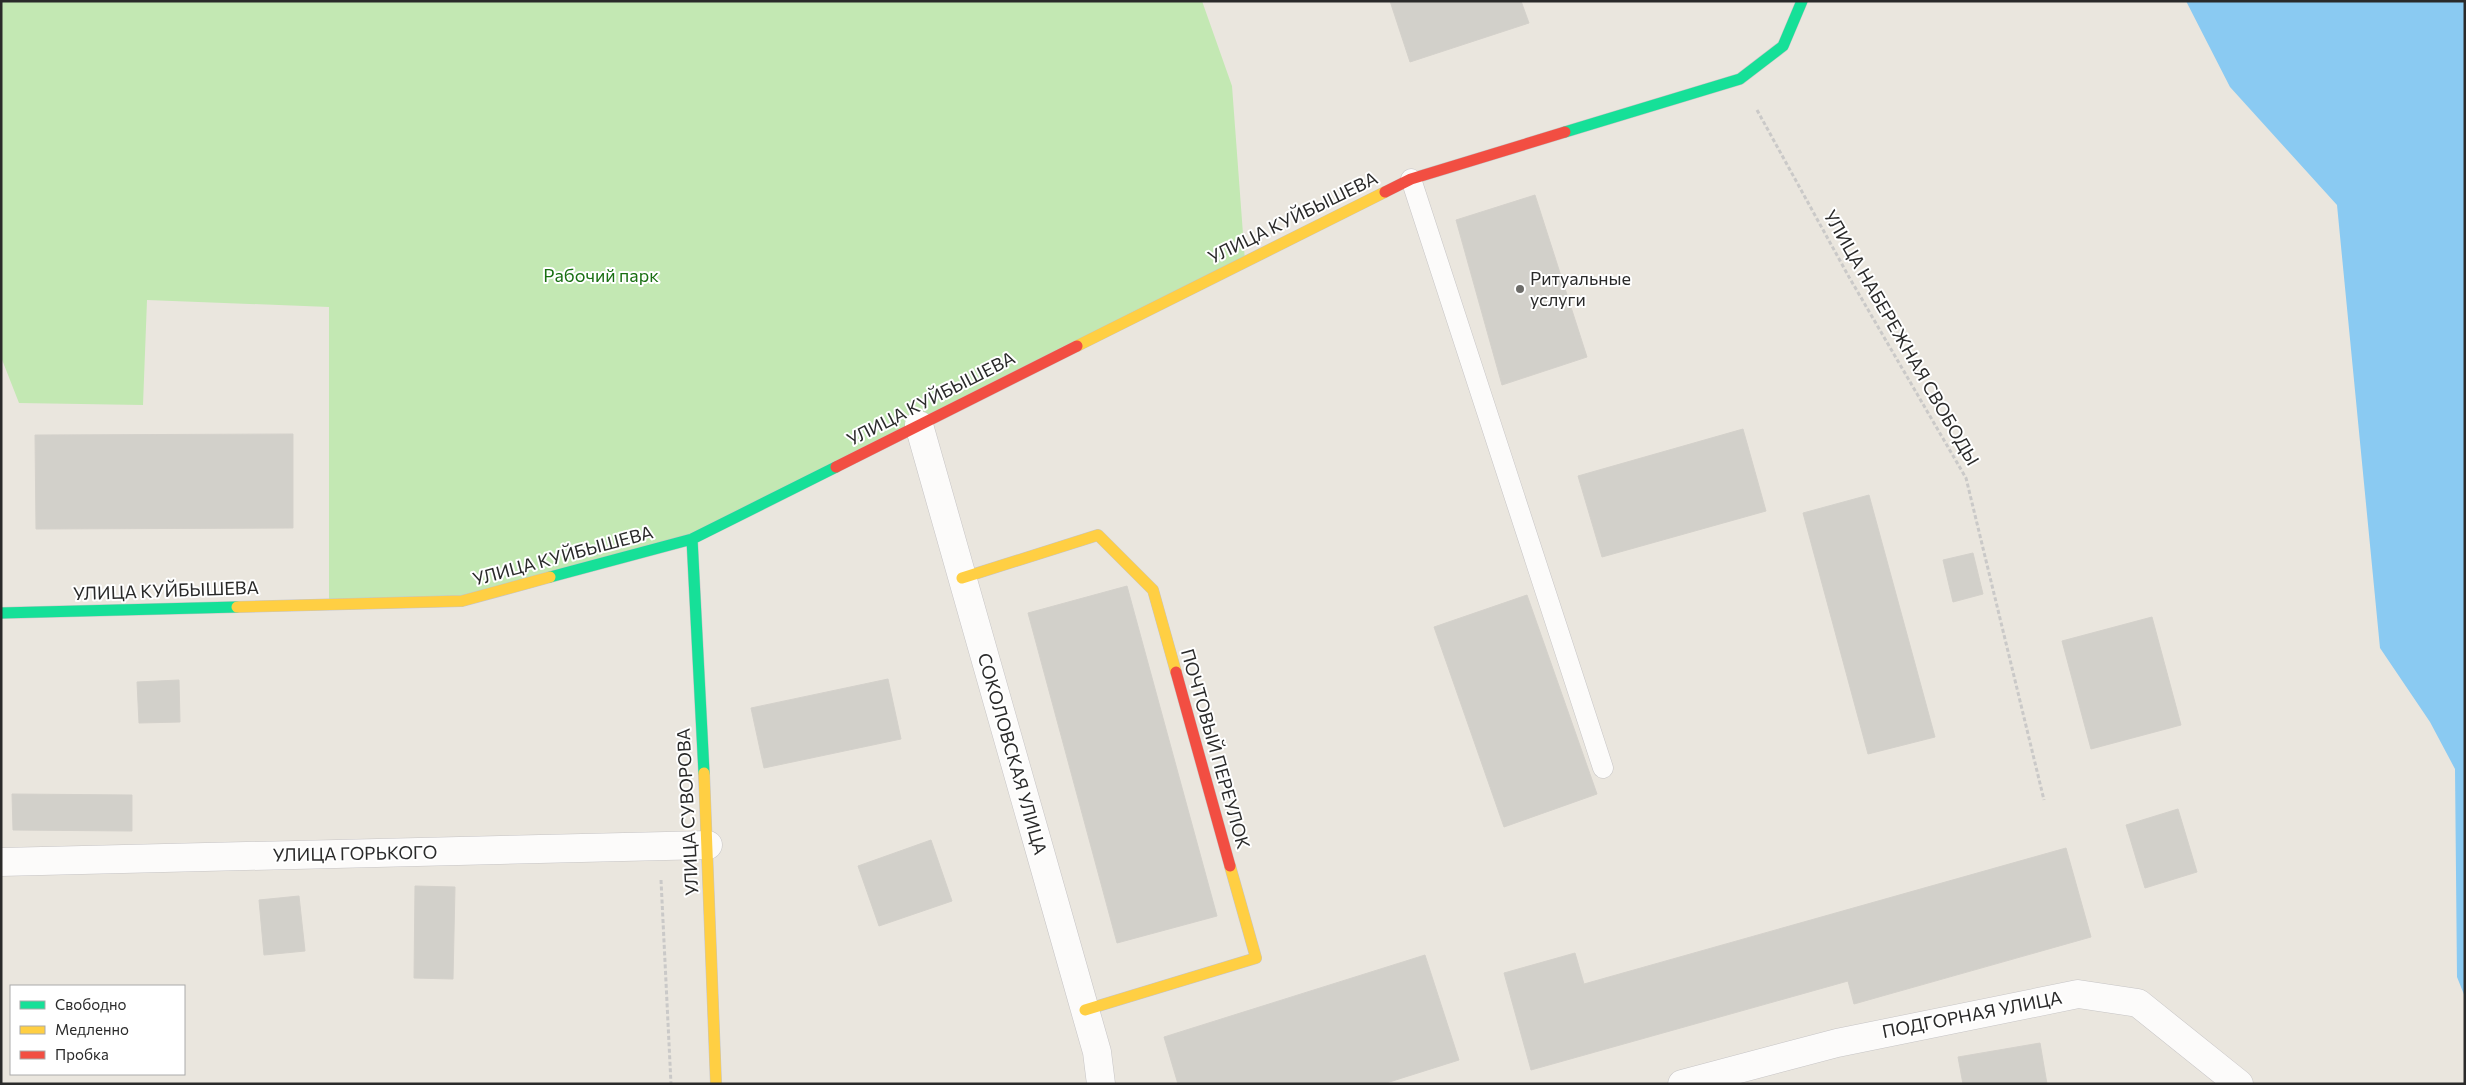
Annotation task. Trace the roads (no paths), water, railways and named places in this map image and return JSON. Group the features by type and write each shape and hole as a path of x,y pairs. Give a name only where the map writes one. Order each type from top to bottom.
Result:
{"street":[{"name":"УЛИЦА КУЙБЫШЕВА","path":"1,613 462,601 692,539 1411,179 1740,79 1783,46 1802,1"},
{"name":"СОКОЛОВСКАЯ УЛИЦА","path":"918,425 1097,1052 1101,1084"},
{"name":"ПОЧТОВЫЙ ПЕРЕУЛОК","path":"962,578 1098,535 1152,590 1155,600 1256,958 1085,1010"},
{"name":"УЛИЦА СУВОРОВА","path":"692,539 708,845 716,1084"},
{"name":"УЛИЦА ГОРЬКОГО","path":"1,862 708,845"},
{"name":"ПОДГОРНАЯ УЛИЦА","path":"1682,1084 1837,1043 2078,994 2138,1002 2239,1084"}],"lane":[{"path":"1411,179 1603,768"}],"water":[{"path":"2186,1 2465,1 2465,997 2457,977 2455,769 2430,722 2380,648 2337,205 2230,87"}],"place":[{"name":"Ритуальные услуги","path":"1520,289"}],"park label":[{"name":"Рабочий парк","path":"601,276"}]}
